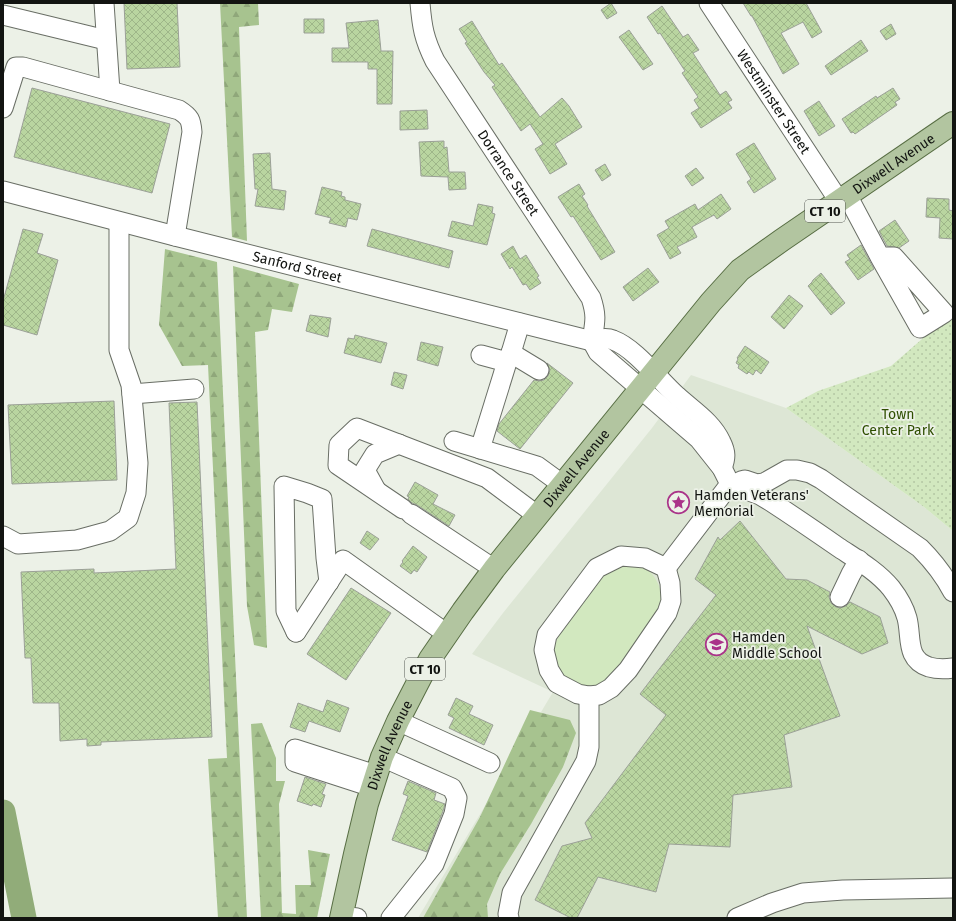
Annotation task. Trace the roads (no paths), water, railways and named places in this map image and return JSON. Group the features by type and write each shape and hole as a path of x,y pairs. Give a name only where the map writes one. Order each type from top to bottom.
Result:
{"main road":[{"name":"Dixwell Avenue","path":"347,917 356,847 377,773 398,721 430,659 494,569 711,302 740,270 953,123"}],"street":[{"path":"104,3 110,90"},
{"name":"Dorrance Street","path":"420,3 422,30 435,61 591,298 595,311 592,341"},
{"name":"Westminster Street","path":"709,3 843,198 880,257"},
{"path":"3,15 106,40"},
{"path":"3,108 16,67 23,67 110,90 179,110 186,114 191,121 192,132 175,236"},
{"name":"Sanford Street","path":"3,191 119,222 592,341"},
{"path":"3,536 18,544 77,540 110,531 128,518 136,493 138,463 131,385 119,350 119,222"},
{"path":"480,450 520,323"},
{"path":"592,341 598,352 647,381 699,439 726,476 770,501 859,560 879,576 887,584 902,605 907,618 912,650 916,659 922,665 931,668 953,668"},
{"path":"480,355 509,358 539,370"},
{"path":"132,394 194,389"},
{"path":"494,569 338,465 339,445 358,428 487,478 538,516"},
{"path":"454,441 537,466 563,485"},
{"path":"376,490 366,470 375,454 399,444"},
{"path":"726,476 757,484 764,483 787,470 797,470 821,479 920,548 934,562 945,577 953,592"},
{"path":"666,568 645,558 621,556 597,568 546,635 544,650 549,670 557,683 578,694 589,696 598,695 611,688 628,670 667,613 672,601 670,583 666,568 726,476"},
{"path":"329,582 322,499 284,486 286,611 296,632 329,582 343,560 447,634"},
{"path":"840,597 859,560"},
{"path":"509,918 508,914 512,893 586,761 589,747 589,696"},
{"path":"398,721 490,763"},
{"path":"377,773 452,788 457,798 454,814 434,864 391,918"},
{"path":"737,918 772,903 803,893 843,890 953,888"}],"waterway":[{"path":"3,812 24,918"}],"place":[{"name":"Hamden Veterans' Memorial","path":"678,503"},
{"name":"Hamden Middle School","path":"716,645"}],"park label":[{"name":"Town Center Park","path":"898,422"}]}
